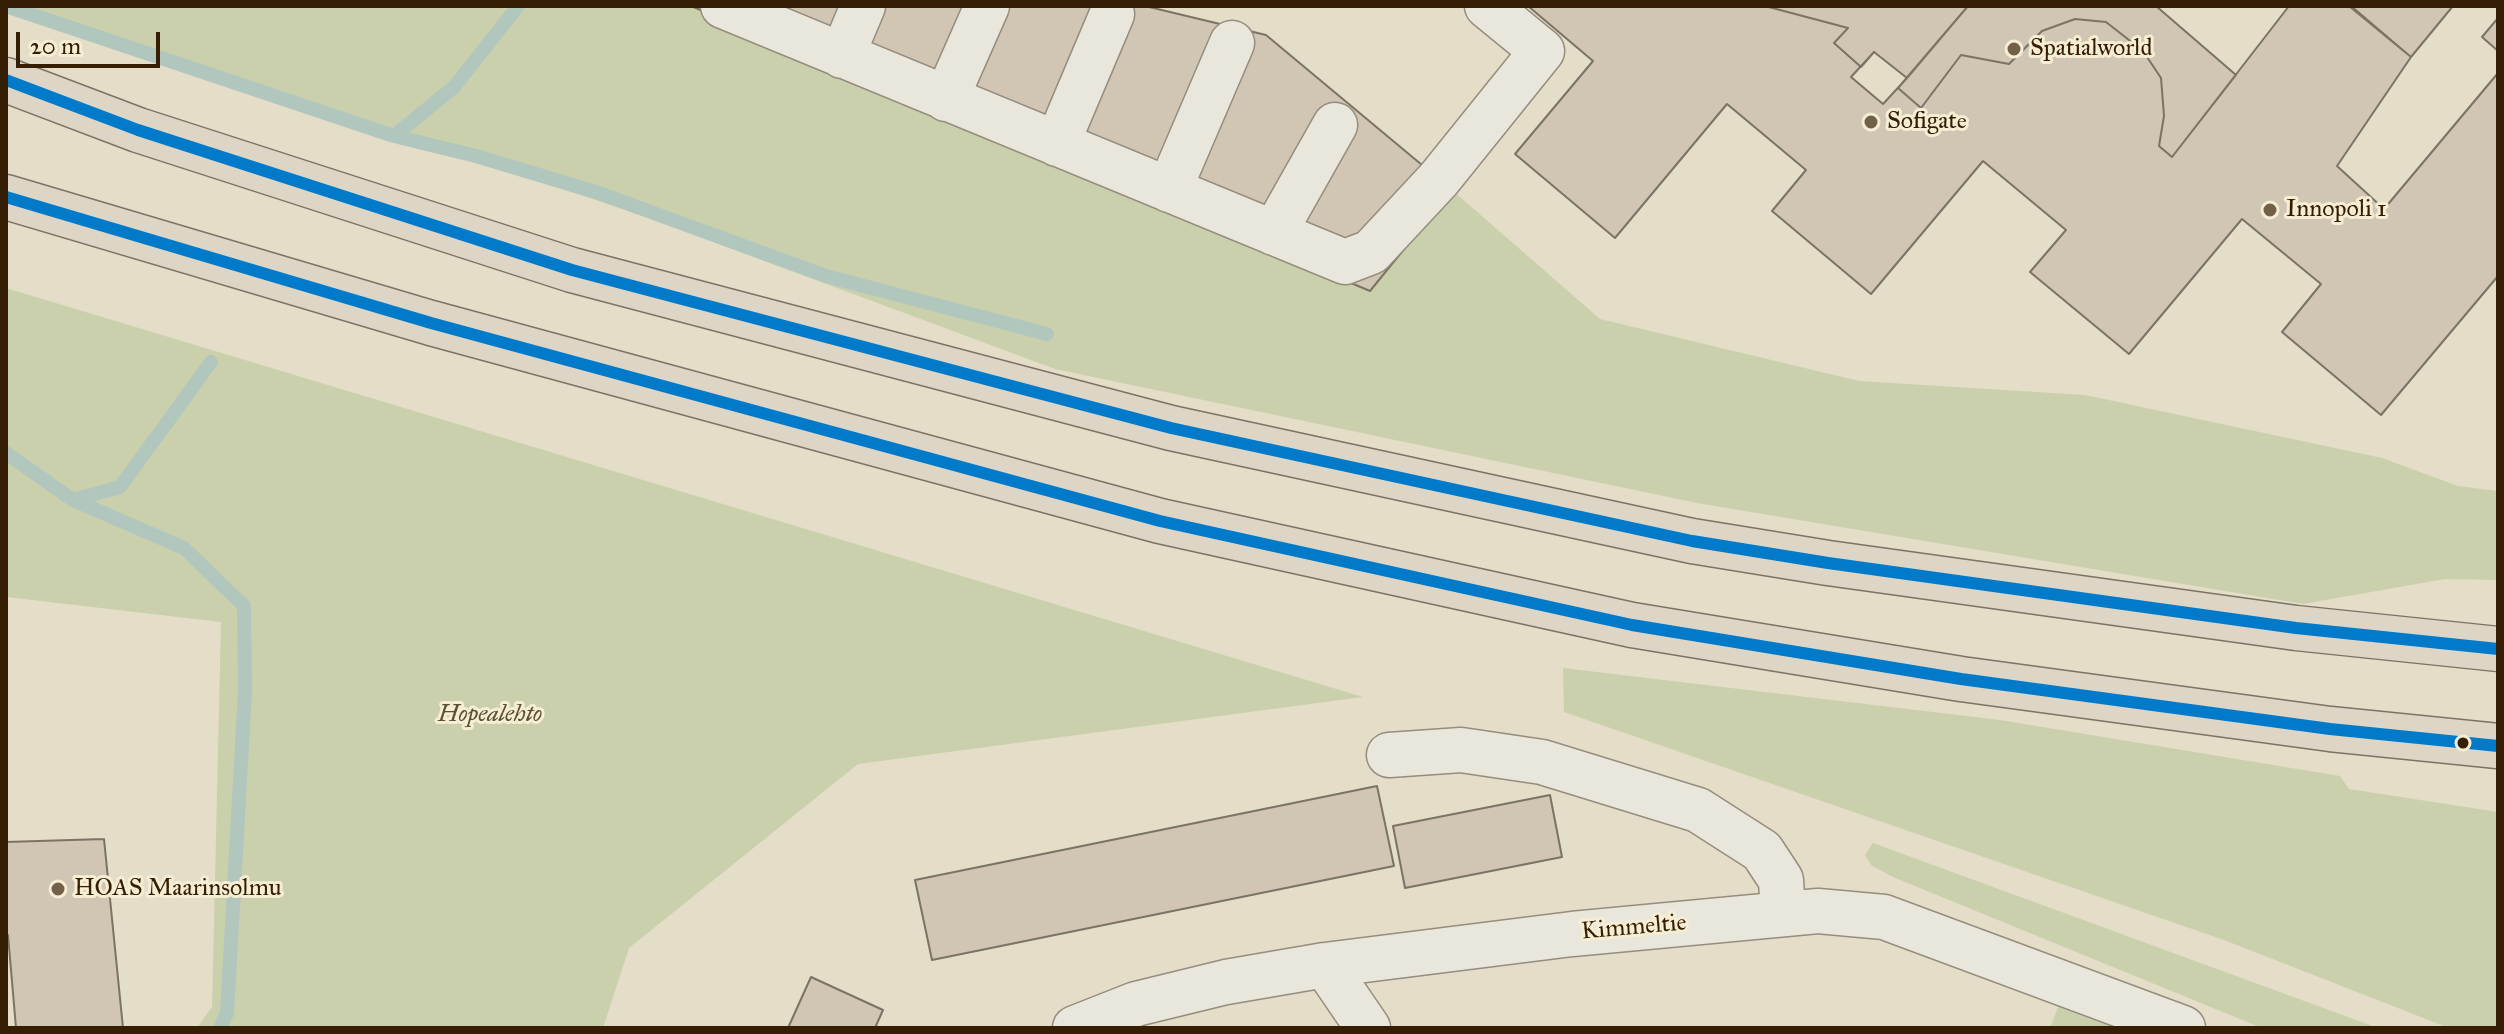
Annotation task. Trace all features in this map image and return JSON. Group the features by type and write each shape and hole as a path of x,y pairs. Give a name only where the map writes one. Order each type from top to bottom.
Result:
{"highway":[{"path":"6,80 138,130 572,270 1171,428 1692,541 2296,628 2498,649"},
{"path":"6,197 431,323 1160,521 1495,595 1632,625 1961,679 2330,729 2498,746"}],"street":[{"path":"723,6 1345,262 1371,252 1439,179 1542,51 1487,6"},
{"path":"842,56 863,6"},
{"path":"946,99 987,6"},
{"path":"1057,144 1112,14"},
{"path":"1169,190 1232,43"},
{"path":"1274,233 1335,125"},
{"path":"1389,755 1461,750 1542,762 1698,810 1762,851 1781,880 1783,914"},
{"name":"Kimmeltie","path":"1075,1028 1136,1004 1226,982 1325,965 1572,934 1818,911 1884,917 2183,1028"},
{"path":"1325,965 1368,1028"}],"green space":[{"path":"26,6 691,6 1370,291 1452,190 1600,319 1859,381 2085,395 2382,458 2458,486 2498,491 2498,580 2445,579 2303,604 1697,503 1055,369 657,221"},
{"name":"Hopealehto","path":"6,288 1363,697 858,764 629,948 603,1028 197,1028 212,1007 221,622 6,597"},
{"path":"1563,668 2000,720 2340,776 2349,789 2498,812 2498,1028 2449,1028 2224,940 1564,712"},
{"path":"1873,843 2378,1028 2262,1028 1893,877 1871,865 1865,855"},
{"path":"2059,1005 2116,1028 2050,1028"}],"building":[{"path":"691,6 1145,6 1266,35 1452,190 1370,291"},
{"name":"Innopoli 1","path":"1528,6 1765,6 1848,28 1834,43 1861,67 1874,52 1907,78 1898,88 1921,108 1961,55 2009,64 2042,31 2075,19 2106,22 2143,51 2161,78 2164,116 2159,146 2172,157 2289,6 2351,6 2411,57 2337,166 2384,209 2498,73 2498,276 2381,415 2282,332 2321,284 2242,219 2129,354 2030,272 2066,230 1983,161 1871,294 1772,211 1806,170 1727,104 1615,238 1515,154 1593,61"},
{"path":"1765,6 1968,6 1907,78 1874,52 1861,67 1834,43 1848,28"},
{"path":"1968,6 2156,6 2236,75 2172,157 2159,146 2164,116 2161,78 2143,51 2106,22 2075,19 2042,31 2009,64 1961,55 1921,108 1898,88"},
{"path":"2349,6 2453,6 2411,57"},
{"path":"2498,18 2498,51 2482,37"},
{"path":"1874,52 1907,78 1883,104 1851,77"},
{"path":"1377,786 1394,866 932,960 915,880"},
{"path":"1550,795 1562,857 1405,888 1393,826"},
{"name":"HOAS Maarinsolmu","path":"104,839 123,1028 16,1028 6,935 6,842"},
{"path":"811,977 883,1010 875,1028 788,1028"}],"waterway":[{"path":"6,6 394,136 476,156 599,193 826,276 1047,334"},
{"path":"394,136 454,87 518,6"},
{"path":"6,453 73,500 120,487 211,362"},
{"path":"73,500 184,548 244,606 245,691 227,1013 220,1028"}],"transit line":[{"path":"6,80 138,130 572,270 1171,428 1692,541 2296,628 2498,649"},
{"path":"6,197 431,323 1160,521 1632,625 1961,679 2330,729 2498,746"}],"place":[{"name":"Spatialworld","path":"2014,49"},
{"name":"Sofigate","path":"1871,122"},
{"name":"Innopoli 1","path":"2270,210"},
{"name":"HOAS Maarinsolmu","path":"58,889"}]}
